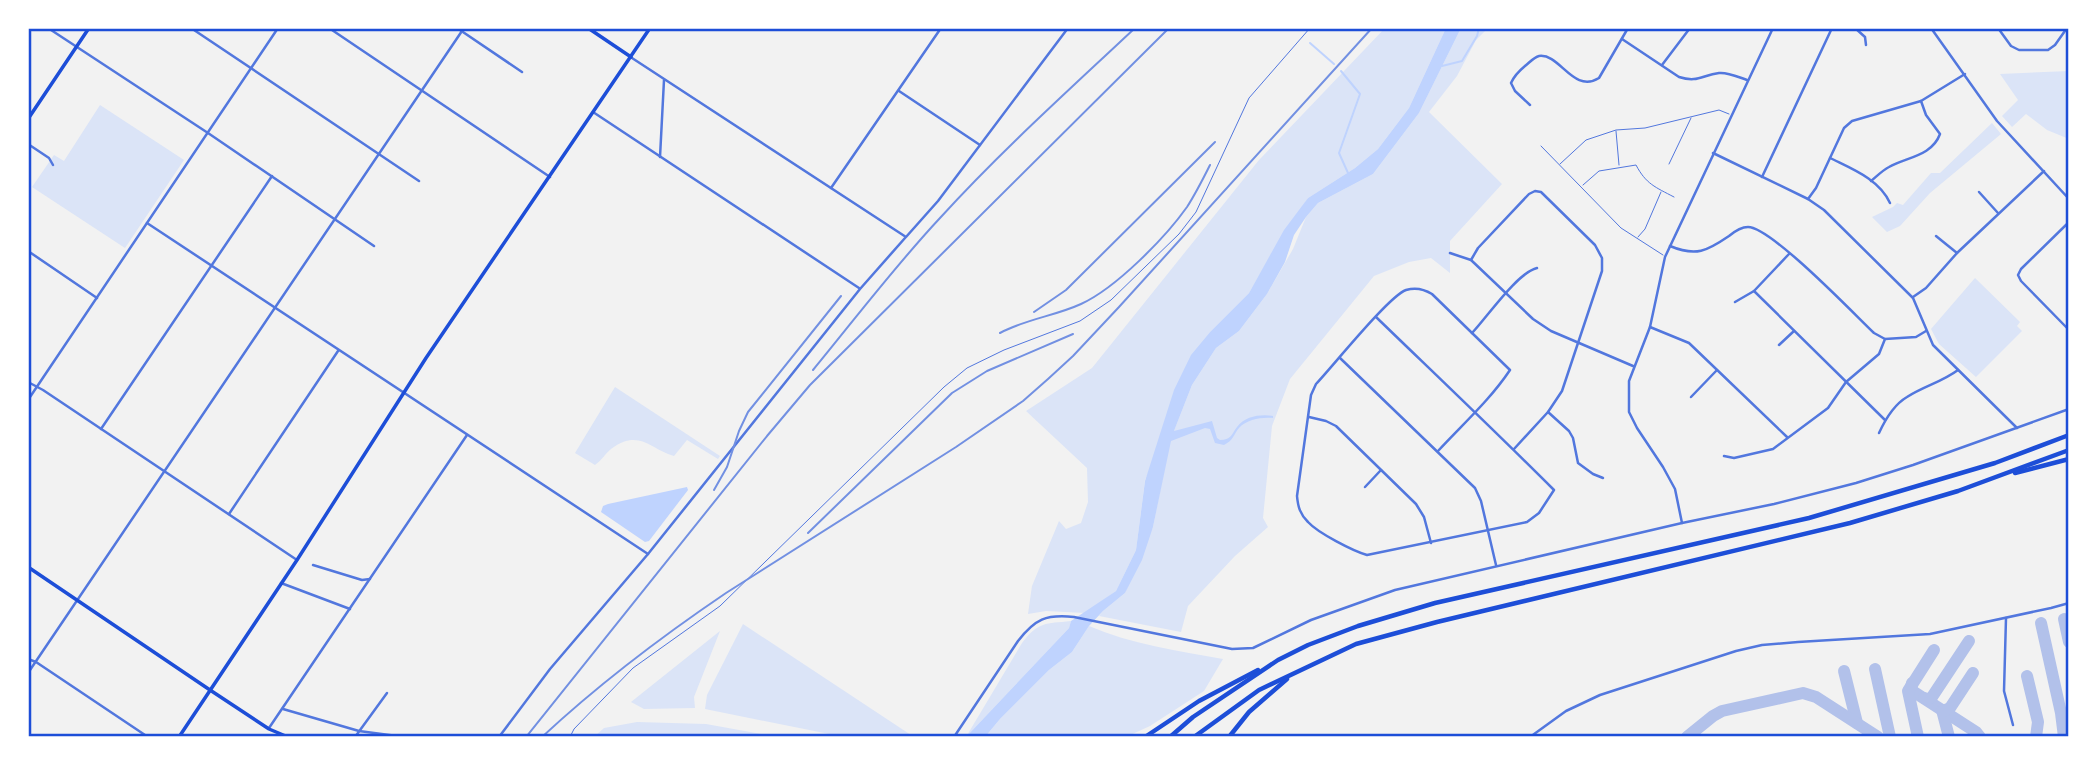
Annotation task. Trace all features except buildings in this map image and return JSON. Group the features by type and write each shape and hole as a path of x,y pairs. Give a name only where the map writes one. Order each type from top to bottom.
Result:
{"highway":[{"path":"1145,737 1199,701 1308,645 1358,626 1435,603 1809,518 1982,467 2069,435"},
{"path":"1194,737 1259,690 1356,644 1437,622 1824,530 1938,498 2069,450"},
{"path":"2004,475 2069,459"},
{"path":"1170,737 1193,717 1278,660"},
{"path":"1228,737 1249,712 1293,674"}],"main road":[{"path":"28,119 89,28"},
{"path":"587,28 631,57"},
{"path":"179,737 404,393 650,28"},
{"path":"28,567 269,729 288,737"}],"street":[{"path":"48,28 208,132 374,246"},
{"path":"191,28 419,181"},
{"path":"28,400 278,28"},
{"path":"329,28 550,177"},
{"path":"457,28 522,72"},
{"path":"831,188 941,28"},
{"path":"499,737 556,662 648,554 860,289 939,201 1068,28"},
{"path":"1530,105 1515,91 1511,83 1522,68 1539,56 1547,58 1582,82 1591,83 1599,78 1629,28"},
{"path":"1662,65 1690,28"},
{"path":"1682,523 1675,489 1629,412 1629,381 1650,327 1665,257 1773,28"},
{"path":"1762,177 1832,28"},
{"path":"1855,28 1866,37 1866,45"},
{"path":"1931,28 1997,121 2069,199"},
{"path":"1998,28 2011,46 2020,50 2048,50 2067,28"},
{"path":"28,674 463,30"},
{"path":"1622,39 1679,77 1690,80 1718,74 1747,80"},
{"path":"631,57 906,237"},
{"path":"1808,198 1816,188 1844,128 1852,121 1921,101 1965,75"},
{"path":"660,157 664,80"},
{"path":"898,91 980,145"},
{"path":"1871,181 1888,167 1918,156 1938,141 1940,134 1926,115 1921,101"},
{"path":"593,112 860,289"},
{"path":"28,144 49,158 54,165"},
{"path":"1713,153 1808,198 1824,210 1913,298 1933,345 2017,428"},
{"path":"1830,158 1861,173 1887,196 1890,203"},
{"path":"1913,298 1926,288 1998,212 2044,171"},
{"path":"101,429 272,176"},
{"path":"1471,260 1478,248 1529,194 1535,191 1541,192 1595,245 1602,258 1602,271 1562,391 1548,412 1514,450"},
{"path":"1979,192 1998,212"},
{"path":"2069,222 2018,275 2021,282 2069,330"},
{"path":"147,223 648,554"},
{"path":"1670,246 1684,252 1698,252 1712,248 1737,230 1747,227 1757,229 1782,246 1874,333 1885,339 1904,339 1916,337 1926,331"},
{"path":"1936,236 1957,253"},
{"path":"28,251 97,298"},
{"path":"1450,253 1471,260 1533,319 1551,331 1633,366"},
{"path":"1735,302 1754,291 1789,254"},
{"path":"1472,333 1529,270 1538,268"},
{"path":"1376,317 1475,412 1554,490 1539,513 1527,522 1367,555 1356,552 1308,523 1299,510 1297,496 1311,395 1316,384 1376,317 1396,296 1408,289 1422,288 1432,294 1510,370 1499,387 1475,412 1438,452"},
{"path":"1754,291 1885,420"},
{"path":"1650,327 1689,343 1788,438"},
{"path":"1779,345 1794,331"},
{"path":"1724,456 1734,458 1773,449 1828,408 1846,382 1879,354 1885,339"},
{"path":"229,514 339,350"},
{"path":"1340,358 1475,488 1481,501 1496,565"},
{"path":"1691,397 1717,370"},
{"path":"1878,433 1885,420 1905,398 1946,379 1958,370"},
{"path":"28,382 297,560"},
{"path":"954,737 1018,641 1030,627 1046,617 1074,617 1232,649 1253,648 1311,620 1395,590 1856,483 2069,409"},
{"path":"1548,412 1569,431 1578,463 1604,478"},
{"path":"1308,417 1336,426 1416,504 1424,517 1431,542"},
{"path":"269,729 467,435"},
{"path":"1365,488 1381,470"},
{"path":"313,565 362,580 370,579"},
{"path":"281,583 350,608"},
{"path":"1530,737 1566,711 1600,695 1736,651 1762,645 1930,634 2069,603"},
{"path":"2006,618 2004,691 2013,725"},
{"path":"28,659 148,737"},
{"path":"355,737 387,693"},
{"path":"283,709 359,731 397,736"}],"lane":[{"path":"570,737 574,729 633,668 720,606 944,387 967,368 1003,350 1080,321 1111,300 1179,234 1196,212 1249,98 1310,28"},
{"path":"1560,164 1586,140 1616,130 1645,128 1719,110 1731,115"},
{"path":"1669,164 1692,116"},
{"path":"1616,130 1619,167"},
{"path":"1541,146 1621,228 1665,257"},
{"path":"1581,187 1599,171 1636,165 1643,178 1674,197"},
{"path":"1637,239 1645,229 1662,191"}],"shaded area":[{"path":"1385,28 1446,28 1409,108 1378,149 1355,168 1308,198 1249,293 1211,331 1145,480 1136,550 1116,591 1085,613 1046,611 1028,614 1032,586 1059,521 1066,529 1081,523 1088,502 1087,468 1026,411 1092,368 1259,160"},
{"path":"1461,28 1488,28 1476,40 1457,76 1429,112 1502,184 1450,241 1450,273 1431,258 1409,262 1374,276 1290,379 1272,426 1263,518 1268,527 1235,556 1188,606 1181,632 1099,616 1125,593 1153,527 1170,441 1192,385 1216,348 1239,331 1267,294 1293,249 1306,217 1318,203 1373,174 1419,113"},
{"path":"2069,71 2069,139 2047,130 2026,114 2012,127 2002,116 2018,100 2000,74"},
{"path":"100,105 184,160 125,248 32,187 54,155 64,161"},
{"path":"1992,123 2001,134 1930,193 1900,226 1887,232 1872,217 1897,203 1903,205 1931,173 1940,173"},
{"path":"1975,278 2020,322 2017,326 2022,331 1976,377 1939,344 1931,329"},
{"path":"615,387 720,456 718,459 687,440 674,456 637,440 621,443 595,465 575,453"},
{"path":"1071,621 1069,628 966,737 1028,636 1043,625"},
{"path":"743,624 914,737 844,737 705,709 707,695"},
{"path":"1089,626 1138,642 1223,659 1204,691 1150,726 1126,737 985,737 1049,670 1072,652"},
{"path":"720,631 694,697 695,708 644,709 631,702"},
{"path":"637,722 706,724 778,737 594,737 604,728"}],"water":[{"path":"1446,28 1461,28 1419,113 1373,174 1318,203 1306,217 1294,235 1285,262 1267,294 1239,331 1216,348 1192,385 1174,431 1212,421 1217,438 1224,440 1240,423 1249,418 1263,415 1273,418 1246,422 1224,445 1215,443 1210,429 1205,428 1171,441 1153,527 1142,560 1125,593 1103,611 1089,626 1072,652 1049,670 985,737 966,737 1069,628 1071,621 1116,591 1136,550 1145,481 1174,390 1191,355 1249,293 1284,230 1308,198 1355,168 1378,149 1409,108"},
{"path":"687,487 688,490 649,541 645,542 601,512 603,506 608,504"}],"waterway":[{"path":"1442,66 1462,61 1479,28"},
{"path":"1310,43 1334,64"},
{"path":"1341,71 1360,94 1339,153 1348,173"}],"taxiway":[{"path":"2064,619 2069,642"},
{"path":"2041,623 2064,737"},
{"path":"1924,698 1932,697 1969,641"},
{"path":"1918,737 1908,691 1934,650"},
{"path":"1875,669 1890,737"},
{"path":"1844,671 1857,723"},
{"path":"1943,711 1950,708 1973,673"},
{"path":"2027,676 2038,722 2036,737"},
{"path":"1912,683 1914,692 1980,737"},
{"path":"1687,737 1722,711 1803,693 1816,697 1878,737"},
{"path":"1942,710 1949,737"}],"railway":[{"path":"813,370 907,255 963,193 1135,28"},
{"path":"526,737 810,385 1169,28"},
{"path":"542,737 608,680 726,593 956,447 1023,401 1073,356 1119,307 1372,28"},
{"path":"1034,312 1066,290 1215,142"},
{"path":"1000,333 1081,304 1109,286 1139,261 1178,219 1210,165"},
{"path":"714,490 727,467 748,412 841,296"},
{"path":"808,533 952,393 987,371 1073,334"}]}
